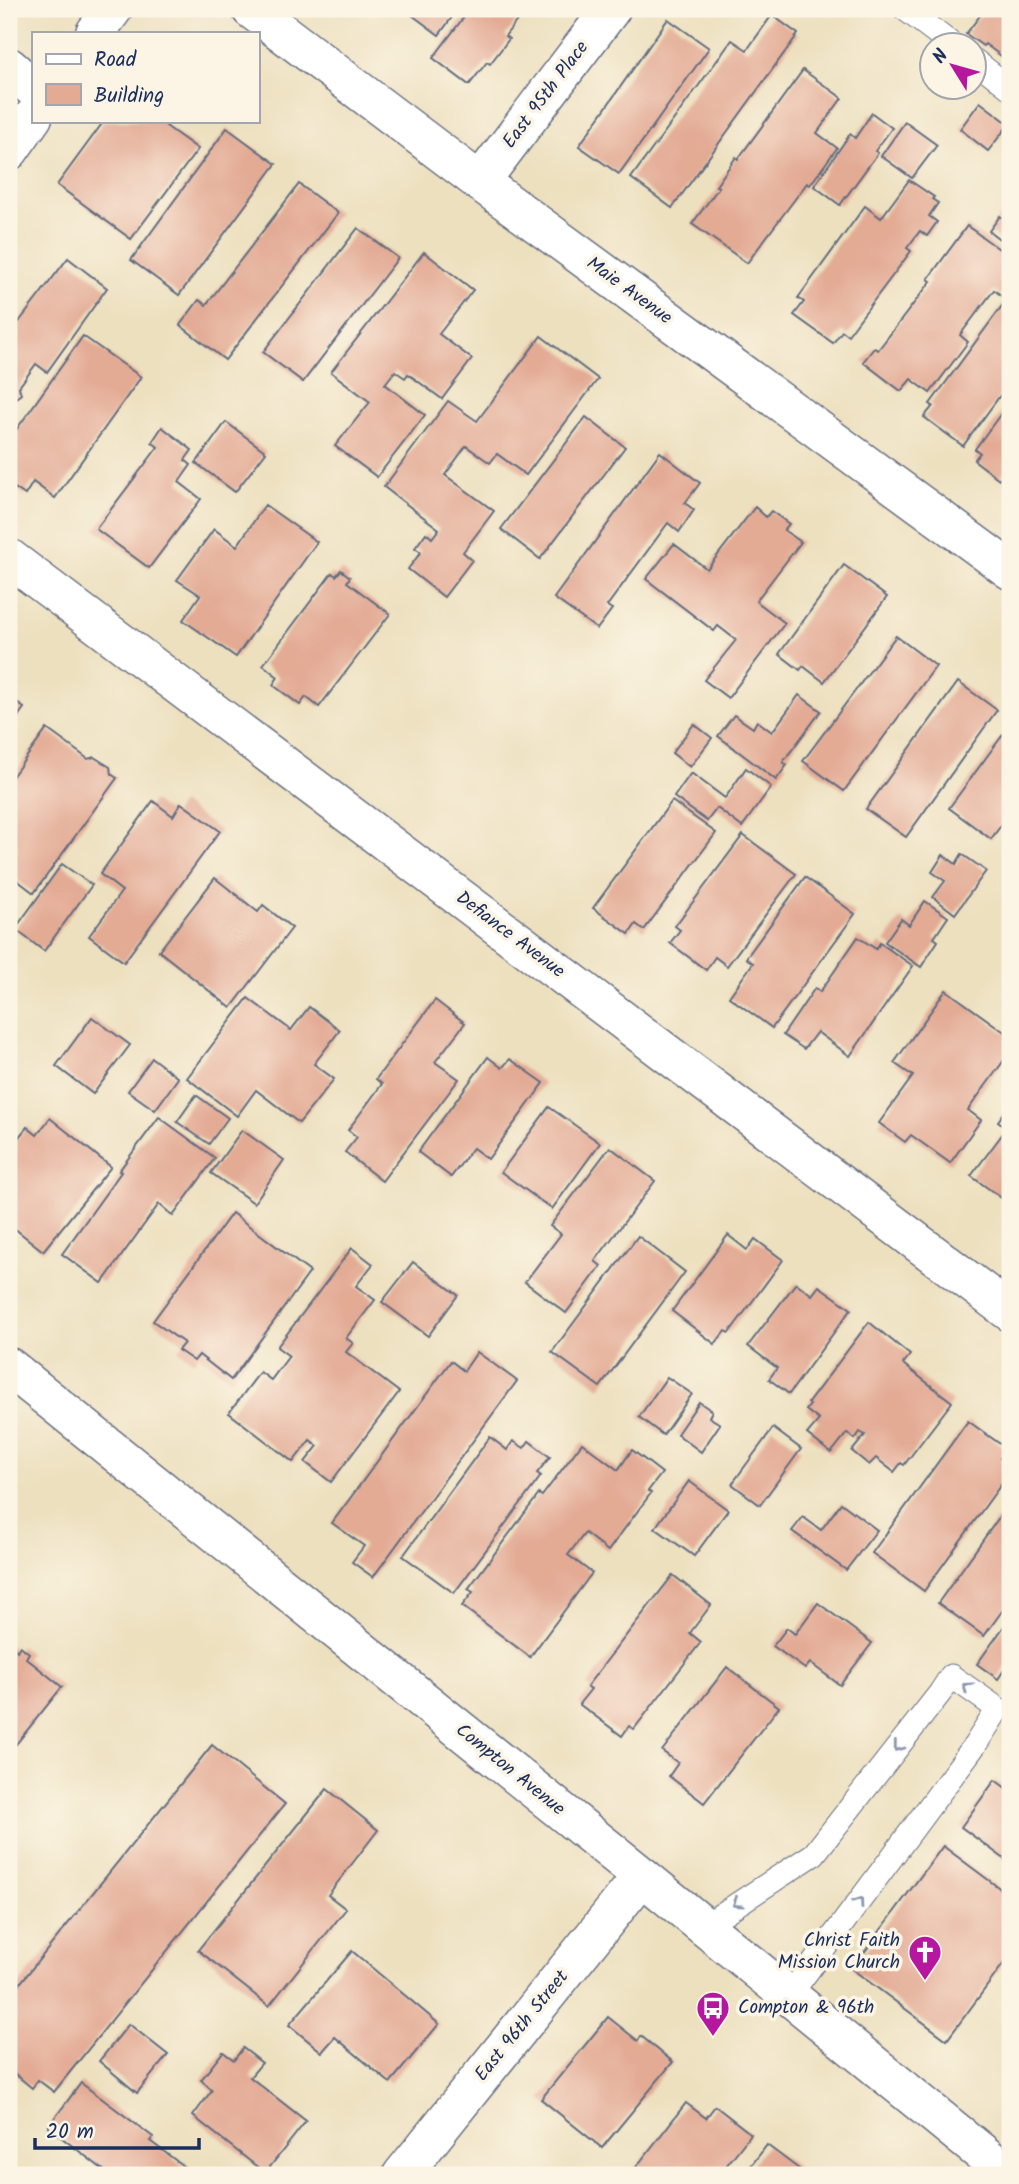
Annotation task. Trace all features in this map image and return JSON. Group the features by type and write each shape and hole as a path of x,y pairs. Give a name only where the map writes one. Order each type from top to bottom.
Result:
{"street":[{"path":"96,32 113,9"},
{"name":"Maie Avenue","path":"251,9 480,182 1010,570"},
{"name":"East 95th Place","path":"480,182 611,9"},
{"path":"9,67 32,87"},
{"path":"9,150 32,118"},
{"name":"Defiance Avenue","path":"9,558 1010,1312"},
{"name":"Compton Avenue","path":"9,1367 1010,2175"},
{"name":"East 96th Street","path":"402,2175 642,1876"}],"lane":[{"path":"905,9 935,32"},
{"path":"988,71 1010,88"},
{"path":"704,1926 814,1854 951,1676 998,1709 975,1745 789,1996"}],"building":[{"path":"404,9 458,9 439,35"},
{"path":"470,9 526,9 505,36 509,39 469,85 433,58"},
{"path":"985,9 1010,9 1010,66 1006,63 1008,61 988,46 988,32 968,32"},
{"path":"772,15 798,34 672,208 631,178 732,40 747,50"},
{"path":"668,19 709,48 619,174 579,146"},
{"path":"803,70 842,98 817,133 837,148 747,263 692,224 719,187 716,186 736,157 738,159"},
{"path":"980,102 1009,124 988,151 960,129"},
{"path":"872,113 892,128 875,151 878,153 840,205 814,186 850,134 855,138"},
{"path":"103,122 168,122 166,126 198,149 131,239 57,185"},
{"path":"905,122 937,145 912,178 881,156"},
{"path":"227,128 276,164 179,295 131,260"},
{"path":"909,180 934,197 932,199 938,203 929,216 937,222 927,236 920,231 907,248 911,251 848,335 842,331 833,343 794,315 804,302 798,298 865,206 881,218"},
{"path":"299,184 338,213 225,360 180,325 199,300 206,305"},
{"path":"1000,216 1010,223 1010,276 1006,281 1010,285 1002,296 994,290 960,335 968,342 930,393 911,379 901,391 863,362 874,348 878,350 931,281 928,279 967,226 1002,251 1007,245 989,231"},
{"path":"358,228 398,258 303,382 263,352"},
{"path":"424,252 473,290 439,334 472,359 442,399 408,374 405,378 395,371 385,384 425,415 377,477 335,446 370,402 331,372"},
{"path":"68,258 107,288 47,372 36,364 19,387 21,394 9,404 9,335"},
{"path":"1010,295 1010,382 963,446 924,417 933,406 930,404"},
{"path":"83,336 141,377 55,498 33,482 25,495 9,484 9,440"},
{"path":"541,336 598,379 526,475 497,454 490,463 466,446 445,475 494,511 463,552 472,560 444,597 408,569 421,552 415,548 426,533 432,538 439,529 384,487 448,401 477,421"},
{"path":"1010,401 1010,475 1005,471 999,479 974,460 980,453 975,449"},
{"path":"586,417 625,447 540,559 501,529"},
{"path":"226,422 266,452 235,492 196,463"},
{"path":"162,427 192,450 185,460 191,465 179,482 201,499 149,568 96,529 158,447 152,442"},
{"path":"660,452 700,483 685,503 694,510 679,532 668,523 607,606 612,609 597,629 554,598"},
{"path":"265,505 317,542 236,657 183,620 200,595 177,580 214,529 237,546"},
{"path":"755,507 766,517 771,511 789,524 784,530 801,542 756,601 785,623 728,698 704,680 736,640 718,626 714,631 646,579 674,544 707,569"},
{"path":"844,565 887,597 824,682 803,666 800,670 779,654"},
{"path":"341,570 350,577 347,582 390,614 319,707 306,697 300,705 273,685 278,677 263,665 332,573 336,576"},
{"path":"896,636 936,666 844,791 803,761"},
{"path":"958,682 997,710 906,837 866,809"},
{"path":"799,695 821,711 783,762 787,765 776,780 718,736 734,715 753,728 757,721 772,732"},
{"path":"9,697 24,708 9,729"},
{"path":"694,724 712,738 690,767 672,753"},
{"path":"1010,725 1010,813 991,839 949,808"},
{"path":"47,729 88,759 94,757 110,767 111,774 117,778 34,893 9,874 9,781"},
{"path":"746,768 771,787 742,827 717,808 707,821 674,797 691,773 725,798"},
{"path":"153,801 173,816 181,803 220,831 124,962 89,936 122,891 100,874"},
{"path":"672,801 716,833 644,930 636,924 629,934 593,908"},
{"path":"743,835 796,874 727,966 715,957 706,970 670,943 680,930 675,926"},
{"path":"962,854 986,871 955,914 933,897 945,881 932,872 943,855 956,864"},
{"path":"62,864 92,885 44,951 15,929"},
{"path":"805,877 855,914 772,1028 729,997 753,963 746,958"},
{"path":"215,878 258,912 263,905 292,928 231,1008 159,951"},
{"path":"925,901 948,917 934,938 938,941 921,967 885,942 901,919 909,925"},
{"path":"858,937 876,949 880,943 913,966 850,1056 817,1032 804,1049 783,1035 815,988 820,992"},
{"path":"946,990 1010,1036 1010,1052 968,1110 981,1120 950,1163 911,1135 905,1142 879,1123 913,1076 894,1063"},
{"path":"248,998 291,1030 309,1007 340,1030 314,1064 334,1079 299,1123 256,1090 237,1116 187,1078"},
{"path":"435,1000 465,1023 435,1062 459,1079 382,1181 345,1152 357,1137 348,1130 382,1084 376,1079"},
{"path":"92,1017 130,1045 93,1094 56,1066"},
{"path":"488,1057 502,1068 510,1059 544,1083 488,1159 473,1148 451,1177 418,1152"},
{"path":"152,1058 178,1078 155,1110 128,1091"},
{"path":"196,1095 228,1118 209,1144 177,1122"},
{"path":"1010,1105 1010,1204 971,1176 1007,1128 998,1121"},
{"path":"549,1107 600,1143 552,1209 501,1172"},
{"path":"159,1117 215,1158 173,1216 159,1204 102,1283 62,1254"},
{"path":"50,1118 111,1167 43,1251 9,1224 9,1149 27,1127 37,1135"},
{"path":"242,1130 284,1160 254,1203 211,1173"},
{"path":"610,1147 655,1181 595,1261 601,1266 566,1313 525,1282 561,1234 550,1226"},
{"path":"232,1213 310,1272 231,1380 199,1355 194,1361 178,1350 184,1343 153,1321"},
{"path":"728,1235 747,1250 755,1239 783,1260 729,1333 725,1331 715,1344 672,1311"},
{"path":"638,1236 685,1272 600,1387 552,1352"},
{"path":"352,1248 373,1264 356,1286 375,1300 346,1338 353,1343 346,1352 399,1392 331,1482 305,1462 318,1446 310,1440 293,1462 229,1413 260,1372 271,1380 289,1356 277,1347"},
{"path":"413,1262 458,1295 428,1336 382,1302"},
{"path":"796,1283 812,1295 819,1286 851,1309 789,1394 769,1379 777,1368 748,1346"},
{"path":"869,1322 910,1355 903,1364 952,1402 904,1465 901,1463 894,1472 876,1458 869,1465 852,1451 865,1435 860,1432 855,1439 847,1433 831,1453 807,1434 819,1420 806,1410 810,1405 808,1403"},
{"path":"477,1352 517,1381 373,1577 352,1562 364,1546 332,1523 451,1361 464,1371"},
{"path":"667,1377 692,1394 663,1435 639,1417"},
{"path":"699,1402 712,1411 709,1417 720,1424 701,1452 677,1434"},
{"path":"968,1421 1007,1449 1000,1458 1010,1466 1010,1472 924,1591 872,1553"},
{"path":"773,1428 801,1449 760,1505 732,1484"},
{"path":"490,1437 507,1450 513,1441 524,1448 529,1441 550,1457 537,1473 541,1476 454,1593 403,1556"},
{"path":"582,1443 618,1470 632,1450 662,1473 648,1491 651,1493 608,1551 585,1533 568,1555 592,1573 530,1657 462,1606 473,1592 468,1589 539,1494 542,1496"},
{"path":"689,1481 728,1510 694,1556 655,1528"},
{"path":"1010,1502 1010,1600 984,1636 938,1603"},
{"path":"841,1503 877,1530 846,1570 792,1531 803,1517 821,1530"},
{"path":"673,1575 711,1605 690,1633 701,1642 634,1729 629,1726 622,1736 579,1704 591,1689 587,1686"},
{"path":"818,1603 872,1643 840,1685 810,1663 805,1669 773,1646 787,1628 795,1634"},
{"path":"1010,1618 1010,1661 998,1679 977,1664"},
{"path":"9,1644 17,1651 20,1646 29,1653 26,1658 62,1687 9,1753"},
{"path":"727,1667 779,1707 704,1803 669,1776 678,1763 662,1751"},
{"path":"212,1745 285,1804 54,2092 38,2080 32,2088 9,2069 9,1997"},
{"path":"995,1780 1010,1791 1010,1863 961,1827"},
{"path":"327,1789 378,1830 328,1895 346,1909 269,2006 198,1950"},
{"path":"943,1846 1010,1896 1010,1955 947,2040 852,1969"},
{"path":"352,1951 439,2024 390,2083 335,2037 322,2052 289,2025"},
{"path":"608,2017 638,2041 641,2036 673,2062 602,2148 541,2099"},
{"path":"129,2024 168,2055 137,2093 99,2061"},
{"path":"243,2048 262,2063 250,2077 306,2121 265,2173 193,2116 212,2090 201,2080 223,2052 234,2060"},
{"path":"81,2083 153,2137 150,2141 195,2175 110,2175 48,2127"},
{"path":"686,2103 706,2118 715,2106 751,2134 719,2175 630,2175"},
{"path":"767,2145 803,2172 800,2175 744,2175"}],"place":[{"name":"Christ Faith Mission Church","path":"925,1982"},
{"name":"Compton & 96th","path":"713,2038"}]}
